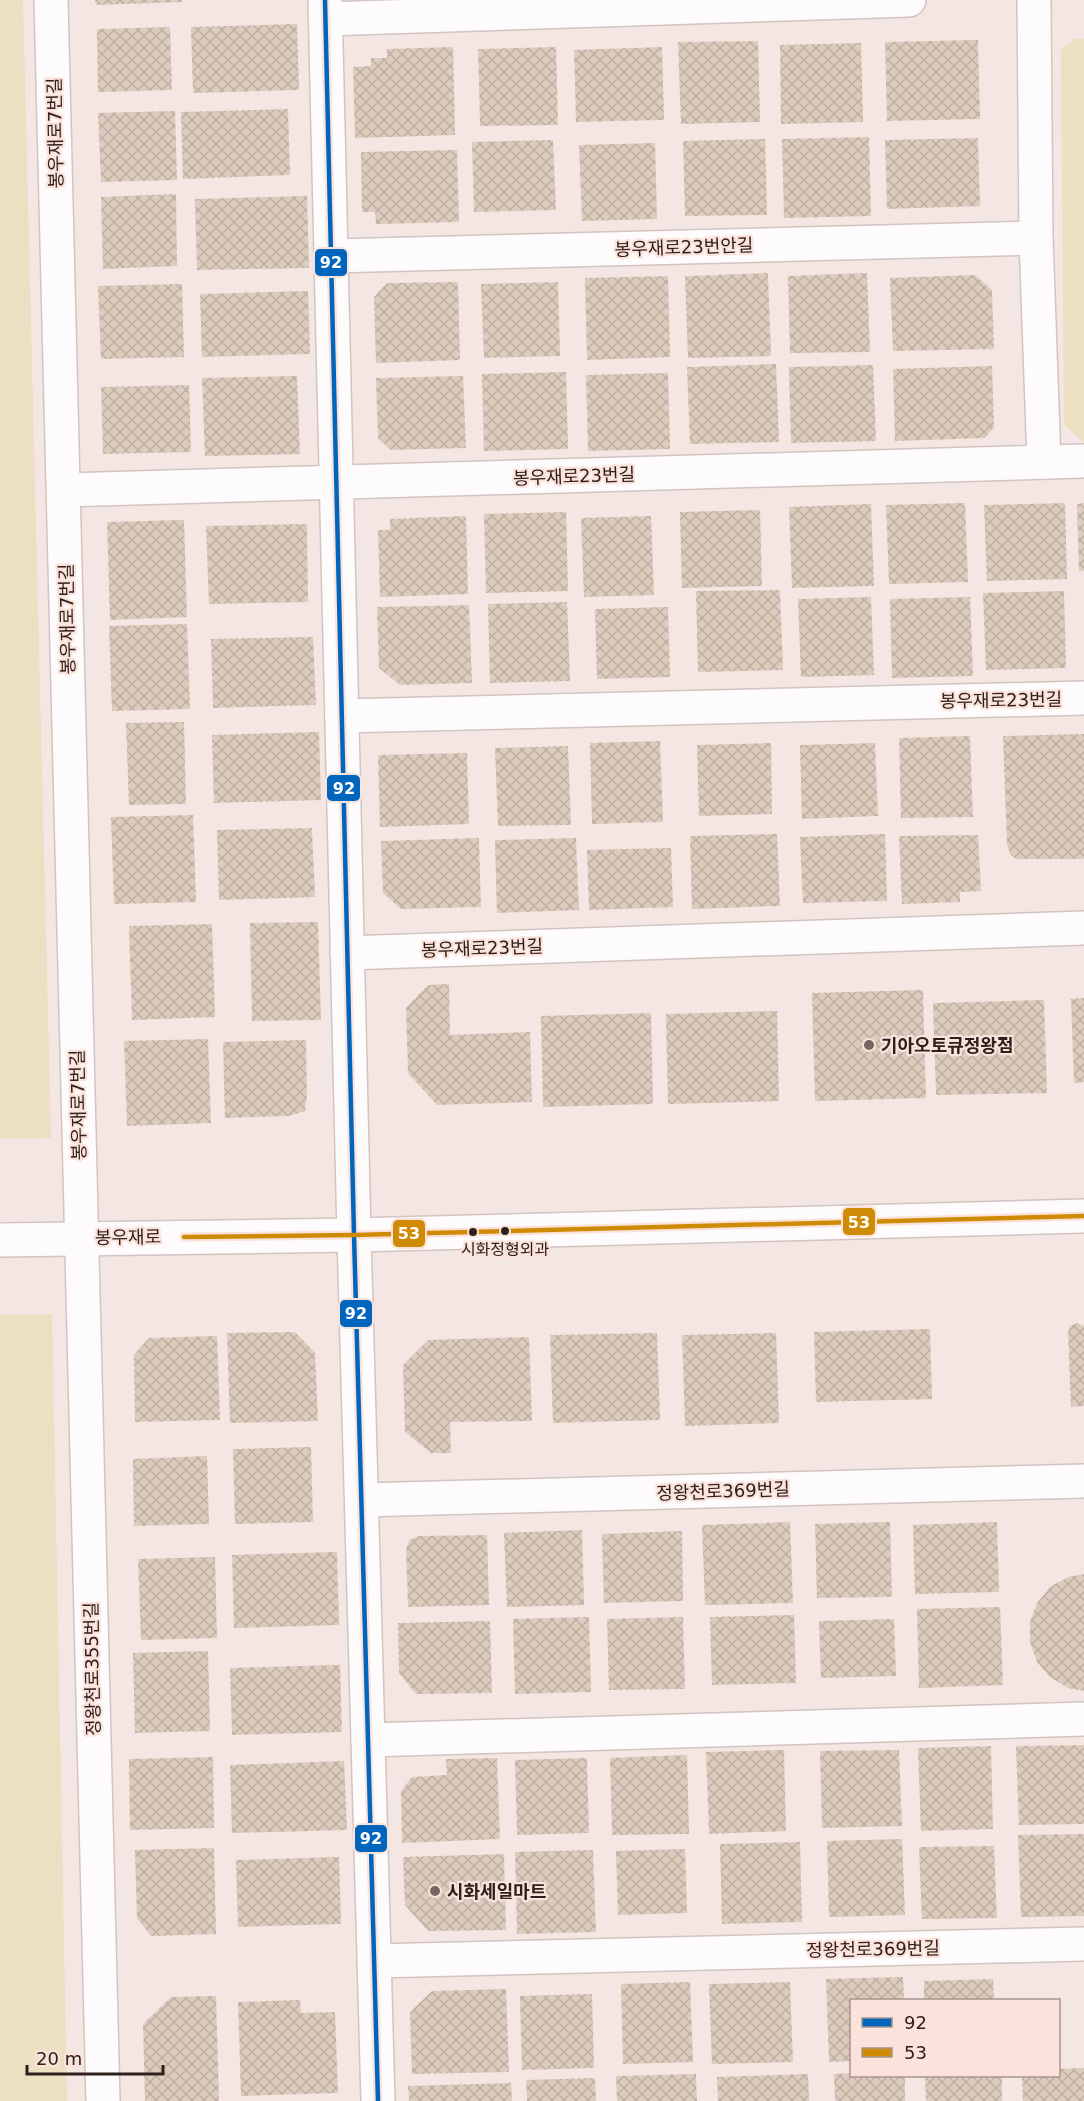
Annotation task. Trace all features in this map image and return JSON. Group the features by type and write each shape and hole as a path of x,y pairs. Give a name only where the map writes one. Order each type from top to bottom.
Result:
{"street":[{"name":"봉우재로7번길","path":"51,0 82,1238"},
{"path":"378,2101 354,1235 326,9 909,0"},
{"path":"1034,0 1036,238 1044,462"},
{"name":"봉우재로23번안길","path":"331,256 1036,238"},
{"name":"봉우재로23번길","path":"64,490 1084,461"},
{"name":"봉우재로23번길","path":"342,716 1084,698"},
{"name":"봉우재로23번길","path":"347,953 1084,928"},
{"name":"봉우재로","path":"0,1240 354,1235 1084,1216"},
{"name":"정왕천로355번길","path":"82,1238 103,2101"},
{"name":"정왕천로369번길","path":"362,1500 1084,1481"},
{"path":"368,1740 1084,1719"},
{"name":"정왕천로369번길","path":"374,1961 1084,1944"}],"shaded area":[{"path":"0,0 23,0 51,1138 0,1139"},
{"path":"1075,39 1084,39 1084,443 1064,424 1061,50"},
{"path":"52,1314 67,2101 0,2101 0,1315"}],"building":[{"path":"95,0 182,0 182,2 96,5"},
{"path":"297,24 299,90 193,93 191,27"},
{"path":"170,27 172,90 98,92 97,29"},
{"path":"978,40 980,119 887,121 885,42"},
{"path":"758,41 760,122 681,124 678,42"},
{"path":"861,43 863,122 781,124 780,45"},
{"path":"453,47 455,135 355,138 353,67 371,66 371,58 387,58 387,49"},
{"path":"556,47 558,125 480,126 478,49"},
{"path":"662,47 664,120 576,122 574,50"},
{"path":"288,109 290,175 183,179 181,112"},
{"path":"175,111 177,180 101,182 98,113"},
{"path":"869,137 871,216 784,218 782,139"},
{"path":"978,138 980,206 887,209 885,140"},
{"path":"765,139 767,215 685,216 683,141"},
{"path":"553,140 556,210 474,212 472,142"},
{"path":"655,143 657,219 582,221 579,145"},
{"path":"457,150 459,222 376,224 375,212 362,212 361,152"},
{"path":"176,194 177,266 103,269 101,197"},
{"path":"307,196 309,268 197,270 195,199"},
{"path":"768,273 771,356 688,358 685,276"},
{"path":"867,273 870,352 790,353 788,276"},
{"path":"975,275 992,290 994,349 893,351 890,278"},
{"path":"668,276 670,357 587,360 585,278"},
{"path":"458,282 460,360 376,363 374,297 387,283"},
{"path":"558,282 560,356 484,358 481,284"},
{"path":"182,284 184,357 101,359 98,286"},
{"path":"308,291 310,354 202,357 200,294"},
{"path":"776,364 779,442 690,444 687,367"},
{"path":"873,365 876,441 791,443 789,367"},
{"path":"992,366 994,427 985,438 895,441 893,369"},
{"path":"566,372 568,449 484,451 482,374"},
{"path":"668,373 670,449 588,451 586,375"},
{"path":"297,376 300,454 205,456 202,378"},
{"path":"463,376 466,448 391,450 378,438 376,378"},
{"path":"189,385 191,452 103,454 101,387"},
{"path":"965,503 968,582 889,584 886,505"},
{"path":"1065,503 1067,579 987,581 984,505"},
{"path":"1084,503 1084,571 1079,571 1077,504"},
{"path":"871,504 874,586 792,588 789,507"},
{"path":"760,510 762,586 682,588 680,512"},
{"path":"566,512 568,591 486,593 484,514"},
{"path":"466,516 468,594 380,597 378,530 390,530 390,519"},
{"path":"651,516 654,595 584,597 581,518"},
{"path":"184,520 187,617 110,620 107,522"},
{"path":"307,524 308,602 209,604 206,526"},
{"path":"780,590 783,670 698,672 696,591"},
{"path":"1064,591 1066,668 986,670 983,593"},
{"path":"871,597 874,675 801,677 798,599"},
{"path":"970,597 973,676 892,678 890,599"},
{"path":"567,602 570,681 490,683 488,604"},
{"path":"469,605 472,683 400,685 379,668 377,607"},
{"path":"668,607 670,677 597,679 595,609"},
{"path":"187,624 190,709 112,711 109,626"},
{"path":"313,637 316,705 213,708 211,639"},
{"path":"184,722 186,804 129,805 126,723"},
{"path":"319,732 321,800 214,803 212,735"},
{"path":"1084,734 1084,859 1016,859 1010,854 1007,844 1003,736"},
{"path":"970,736 973,817 901,818 899,738"},
{"path":"660,741 663,822 592,824 590,743"},
{"path":"771,743 772,814 699,816 697,745"},
{"path":"875,743 878,816 802,819 800,745"},
{"path":"568,746 571,825 498,826 495,748"},
{"path":"467,753 469,824 380,827 378,755"},
{"path":"193,815 196,902 114,904 111,817"},
{"path":"312,828 315,897 219,900 217,830"},
{"path":"777,834 780,906 692,909 690,836"},
{"path":"885,834 887,901 803,903 800,837"},
{"path":"978,835 981,891 960,892 960,902 902,904 899,836"},
{"path":"479,838 481,907 401,909 383,893 381,841"},
{"path":"576,838 579,910 497,913 495,840"},
{"path":"671,848 673,907 589,910 587,850"},
{"path":"318,922 321,1020 252,1021 250,923"},
{"path":"212,924 215,1017 132,1020 129,926"},
{"path":"449,984 450,1035 530,1032 532,1102 437,1105 408,1073 406,1008 428,985"},
{"name":"기아오토큐정왕점","path":"923,990 926,1098 815,1101 812,993"},
{"path":"1084,998 1084,1082 1074,1083 1071,999"},
{"path":"1044,1000 1047,1093 936,1095 933,1003"},
{"path":"777,1011 779,1101 668,1104 666,1014"},
{"path":"651,1013 653,1104 543,1107 541,1016"},
{"path":"208,1039 211,1123 127,1126 124,1041"},
{"path":"306,1040 305,1111 289,1116 225,1118 223,1042"},
{"path":"1077,1323 1084,1326 1084,1406 1071,1407 1068,1332 1070,1326"},
{"path":"930,1329 932,1399 816,1402 814,1332"},
{"path":"295,1332 315,1353 318,1421 230,1423 227,1333"},
{"path":"657,1333 660,1420 553,1423 550,1335"},
{"path":"776,1333 779,1423 685,1426 682,1335"},
{"path":"217,1336 220,1420 135,1422 134,1355 149,1338"},
{"path":"529,1337 532,1421 450,1422 451,1453 431,1453 405,1432 403,1365 428,1340"},
{"path":"311,1447 313,1522 235,1524 233,1449"},
{"path":"207,1456 209,1524 134,1526 133,1459"},
{"path":"790,1522 793,1603 705,1605 702,1525"},
{"path":"890,1522 892,1597 817,1598 815,1524"},
{"path":"997,1522 999,1592 915,1594 913,1525"},
{"path":"582,1530 584,1605 507,1607 504,1533"},
{"path":"682,1531 683,1601 604,1603 602,1534"},
{"path":"487,1535 489,1605 408,1607 406,1550 409,1540 419,1536"},
{"path":"337,1552 339,1625 234,1628 232,1555"},
{"path":"215,1557 217,1638 141,1640 138,1559"},
{"path":"1084,1574 1084,1691 1068,1688 1050,1677 1037,1662 1030,1642 1030,1622 1037,1603 1050,1587 1068,1577"},
{"path":"1000,1607 1003,1685 919,1688 917,1609"},
{"path":"794,1615 796,1683 712,1685 710,1617"},
{"path":"589,1617 591,1692 515,1694 513,1619"},
{"path":"683,1617 685,1689 609,1690 607,1619"},
{"path":"894,1619 896,1676 821,1678 819,1621"},
{"path":"490,1621 492,1693 416,1694 399,1673 398,1623"},
{"path":"208,1651 210,1731 135,1733 133,1653"},
{"path":"340,1665 342,1732 232,1735 230,1668"},
{"path":"1084,1745 1084,1824 1019,1825 1016,1746"},
{"path":"991,1746 993,1829 921,1831 918,1748"},
{"path":"784,1750 786,1831 709,1834 706,1752"},
{"path":"899,1750 902,1826 822,1828 820,1751"},
{"path":"687,1755 689,1834 612,1835 610,1758"},
{"path":"213,1757 214,1828 130,1830 129,1759"},
{"path":"497,1758 500,1839 402,1843 401,1791 412,1777 447,1775 446,1759"},
{"path":"587,1758 589,1833 517,1835 515,1760"},
{"path":"344,1761 347,1830 232,1833 230,1765"},
{"path":"1084,1834 1084,1916 1021,1917 1018,1835"},
{"path":"902,1839 905,1915 829,1917 827,1841"},
{"path":"800,1842 802,1922 722,1924 720,1844"},
{"path":"994,1846 997,1918 922,1919 919,1847"},
{"path":"214,1848 216,1934 151,1936 137,1918 135,1850"},
{"path":"685,1849 687,1913 618,1915 616,1851"},
{"path":"593,1850 596,1932 517,1934 515,1852"},
{"path":"504,1854 506,1930 428,1931 405,1905 403,1857"},
{"path":"339,1857 341,1924 238,1927 236,1860"},
{"path":"903,1977 904,1999 850,1999 850,2061 829,2062 826,1979"},
{"path":"993,1979 994,1999 924,1999 924,1981"},
{"path":"690,1982 693,2062 623,2064 621,1984"},
{"path":"790,1982 793,2062 712,2064 709,1984"},
{"path":"506,1989 509,2072 412,2074 410,2012 432,1991"},
{"path":"592,1994 594,2068 522,2070 520,1996"},
{"path":"216,1996 219,2101 145,2101 143,2024 171,1997"},
{"path":"300,2000 301,2013 335,2012 338,2093 241,2096 238,2002"},
{"path":"1084,2068 1084,2101 1023,2101 1022,2077 1060,2077 1060,2069"},
{"path":"850,2073 850,2077 905,2077 905,2101 835,2101 834,2074"},
{"path":"696,2074 697,2101 617,2101 616,2076"},
{"path":"808,2074 809,2101 718,2101 717,2077"},
{"path":"925,2077 1002,2077 1002,2101 926,2101"},
{"path":"595,2078 596,2101 527,2101 526,2080"},
{"path":"511,2083 512,2101 409,2101 408,2086"}],"transit line":[{"name":"92","path":"325,0 354,1235 378,2101"},
{"name":"53","path":"184,1237 354,1235 1084,1216"}],"place":[{"name":"기아오토큐정왕점","path":"869,1045"},
{"name":"시화정형외과","path":"505,1231"},
{"name":"시화세일마트","path":"435,1891"}]}
